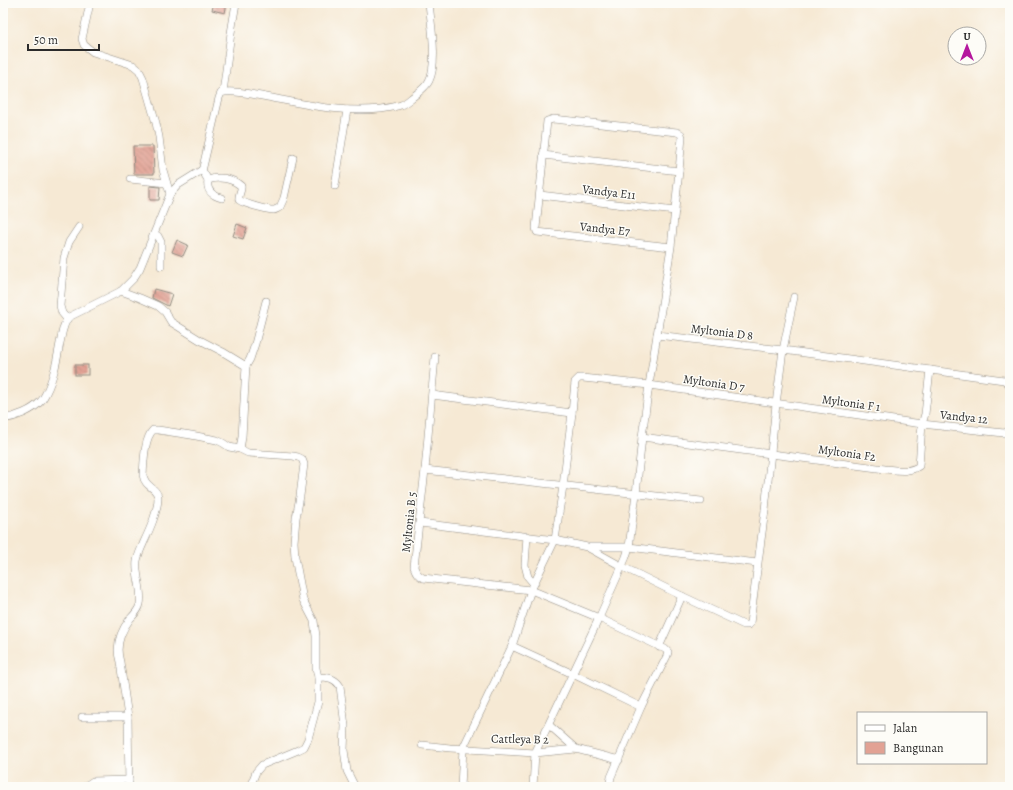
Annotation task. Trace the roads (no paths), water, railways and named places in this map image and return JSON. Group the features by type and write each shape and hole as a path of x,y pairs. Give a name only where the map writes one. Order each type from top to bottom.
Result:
{"street":[{"path":"90,3 82,39 84,45 93,52 133,65 139,70 143,78 156,123 163,170 170,194"},
{"path":"224,92 236,3"},
{"path":"3,419 16,417 42,401 54,374 61,336 67,319 122,291 133,279 140,268 170,194 178,185 202,170 220,94 224,92 238,92 317,107 347,110 374,110 402,105 419,92 428,82 432,69 433,54 429,3"},
{"path":"335,186 347,110"},
{"path":"533,787 535,753 599,618 629,547 649,385 671,247 679,171 681,134 677,132 553,119 547,121 540,195"},
{"path":"543,155 679,171"},
{"path":"208,180 220,177 238,183 242,189 239,200 253,206 274,210 280,207 284,198 293,158"},
{"path":"202,170 208,180 207,184 209,190 214,196 222,198"},
{"path":"130,179 166,183"},
{"name":"Vandya E11","path":"540,195 675,211"},
{"name":"Vandya E7","path":"540,195 536,232 671,247"},
{"path":"67,319 62,313 60,306 64,258 68,242 79,227"},
{"path":"154,234 158,236 161,242 161,266"},
{"path":"122,291 158,306 165,312 171,322 246,366"},
{"path":"587,547 621,566 744,625 748,625 750,623 765,510 783,350 794,297"},
{"path":"240,449 246,366 255,344 266,302"},
{"name":"Myltonia D 8","path":"657,335 783,350 1004,380 1010,386"},
{"name":"Myltonia B 5","path":"435,356 420,523 414,567 416,572 418,576 424,578 532,587"},
{"path":"922,424 925,414 930,370"},
{"name":"Myltonia D 7","path":"572,413 575,382 579,378 649,385 776,404"},
{"path":"432,395 572,413 555,540 532,587 512,646 464,748 461,787"},
{"name":"Myltonia F 1","path":"776,404 922,424"},
{"name":"Vandya 12","path":"922,424 1007,431"},
{"name":"Myltonia F2","path":"642,437 910,471 919,466 922,424"},
{"path":"86,787 93,781 129,784 128,717 118,657 118,644 120,635 137,612 140,604 137,559 150,529 158,499 156,491 146,483 143,475 147,440 153,430 158,430 216,440 229,447 240,449 248,453 298,457 302,459 304,464 296,518 294,549 303,600 314,621 316,636 318,702 308,739 304,746 262,765 256,772 250,787"},
{"path":"425,470 701,501"},
{"path":"420,523 555,540 587,547 629,547 757,563"},
{"path":"527,536 525,565 526,573 532,587 665,649 668,652 641,707 611,778 609,787"},
{"path":"659,647 682,596"},
{"path":"512,646 641,707"},
{"path":"318,677 333,679 337,681 340,686 345,726 344,750 347,771 356,787"},
{"path":"82,717 128,717"},
{"name":"Cattleya B 2","path":"549,725 576,749"},
{"name":"Cattleya B 2","path":"422,745 535,753 576,749 619,760"}]}
